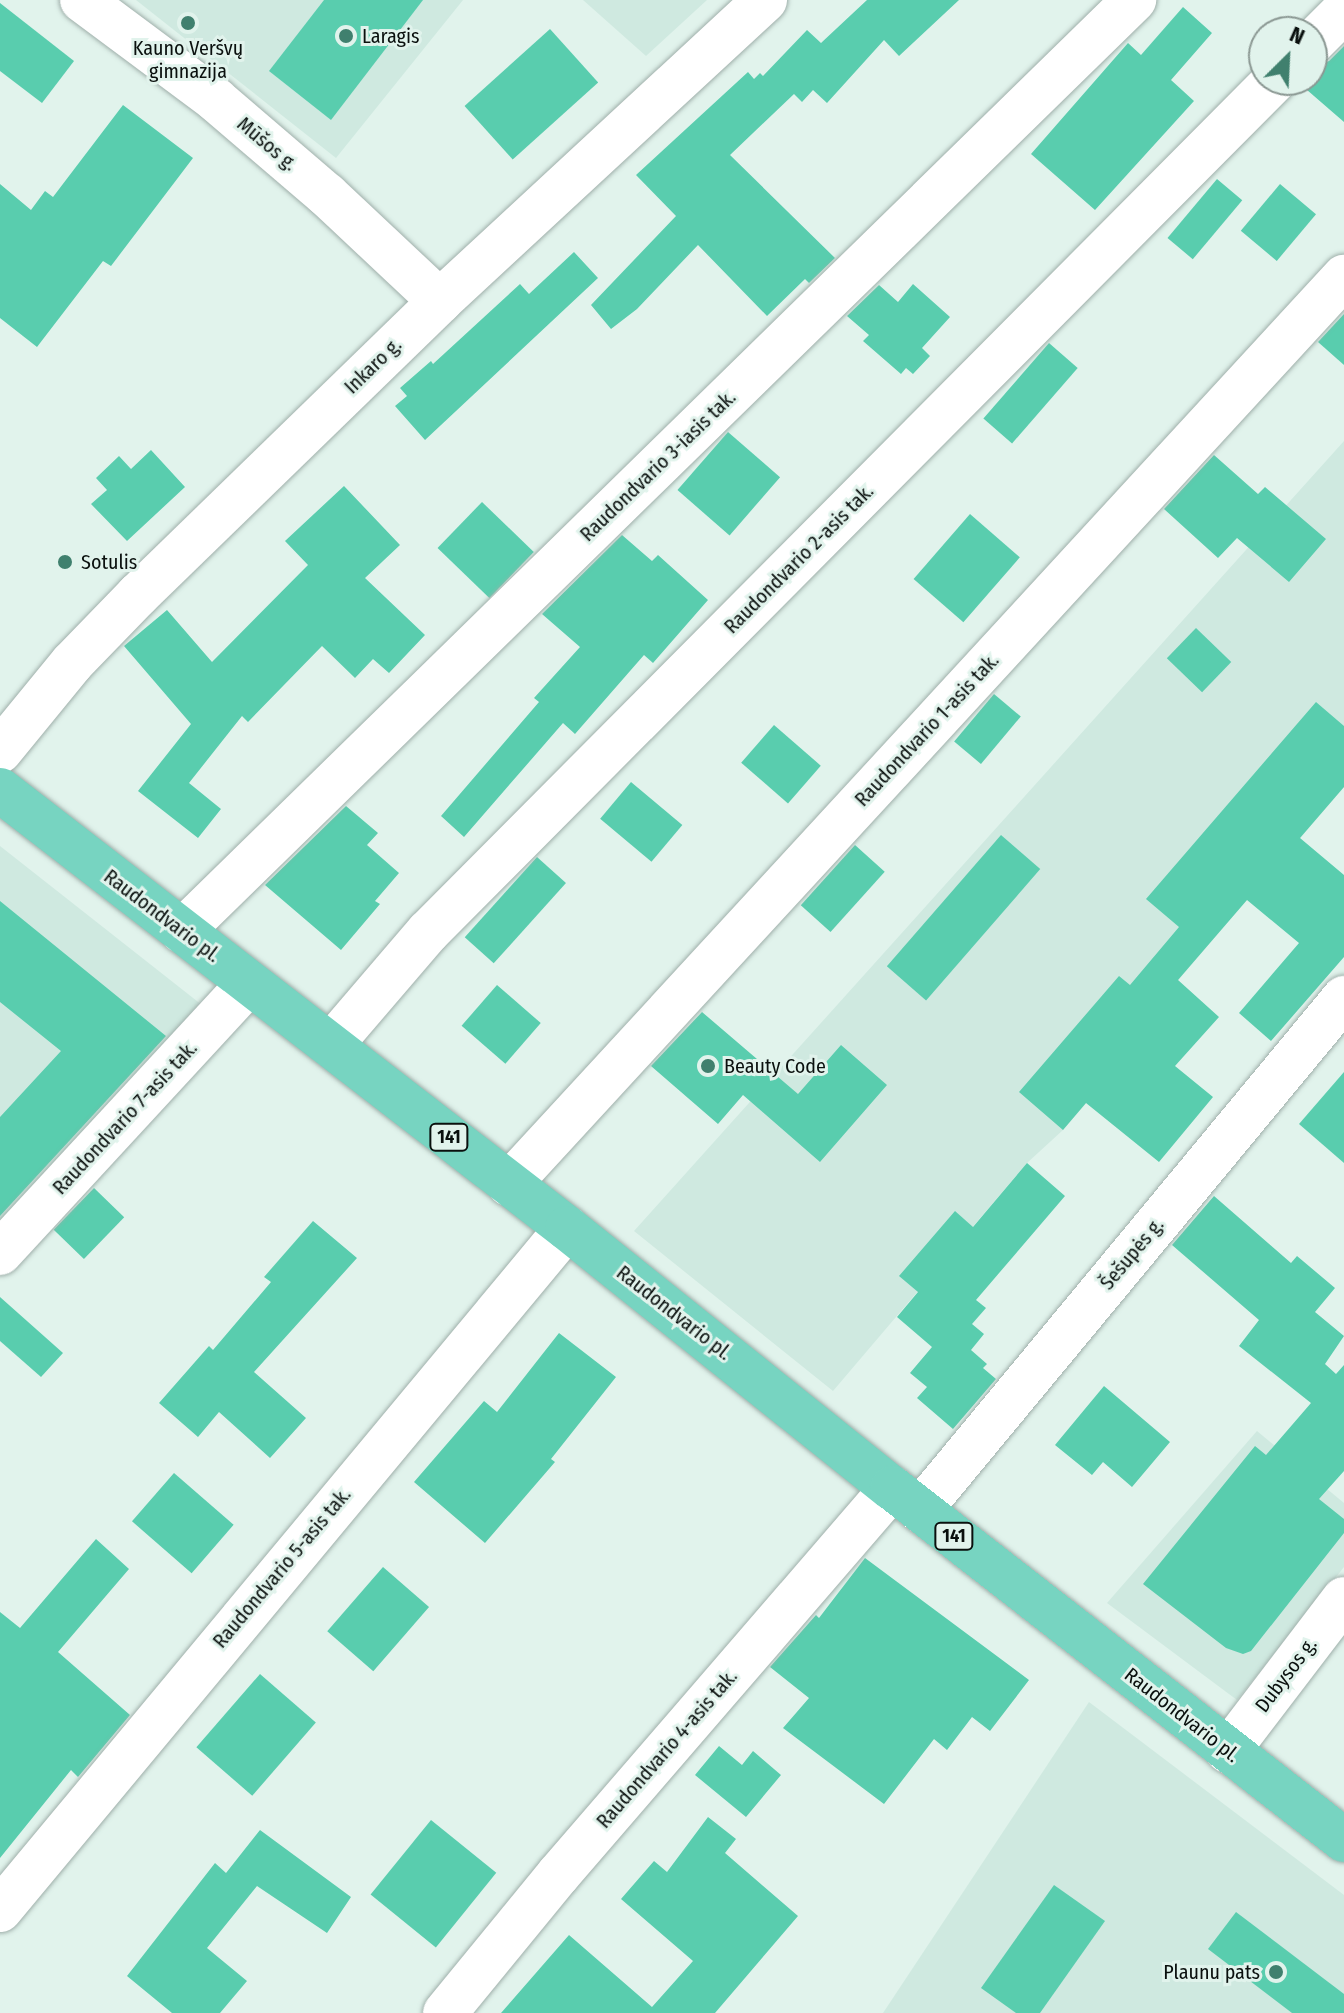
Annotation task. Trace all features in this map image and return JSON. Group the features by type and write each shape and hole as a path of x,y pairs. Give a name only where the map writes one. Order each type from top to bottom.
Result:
{"main road":[{"name":"Raudondvario pl.","path":"0,790 567,1228 906,1499 1344,1840"}],"street":[{"name":"Mūšos g.","path":"82,0 216,100 327,195 440,301"},
{"name":"Inkaro g.","path":"0,751 72,663 138,595 440,301 765,0"},
{"name":"Raudondvario 3-iasis tak.","path":"182,931 1134,0"},
{"path":"1328,27 1344,11"},
{"name":"Raudondvario 2-asis tak.","path":"331,1045 428,932 1259,96"},
{"name":"Raudondvario 1-asis tak.","path":"509,1184 1344,277"},
{"name":"Raudondvario 7-asis tak.","path":"0,1253 249,983"},
{"name":"Šešupės g.","path":"906,1499 1344,998"},
{"name":"Raudondvario 5-asis tak.","path":"0,1910 567,1228"},
{"name":"Raudondvario 4-asis tak.","path":"445,2013 558,1875 906,1499"},
{"name":"Dubysos g.","path":"1228,1751 1344,1599"}],"shaded area":[{"path":"136,0 463,0 336,158"},
{"path":"583,0 707,0 646,56"},
{"path":"1344,441 1344,787 1156,1006 1164,1013 1063,1130 1027,1163 833,1391 634,1231"},
{"path":"0,846 235,1031 0,1254"},
{"path":"1257,1431 1344,1503 1344,1567 1237,1700 1107,1603"},
{"path":"1089,1702 1344,1895 1344,2013 883,2013"}],"building":[{"name":"Laragis","path":"324,0 423,0 331,120 269,71"},
{"path":"867,0 959,0 899,56 884,40 827,103 813,90 802,102 794,94 730,155 835,258 809,283 805,279 767,316 698,245 637,309 611,329 591,305 676,216 636,175 748,72 754,79 760,73 763,76 807,30 821,43"},
{"path":"0,3 74,61 42,103 0,71"},
{"path":"1183,7 1212,33 1171,80 1194,101 1095,210 1031,154 1128,43 1141,55"},
{"path":"550,29 598,83 513,159 465,106"},
{"path":"1344,46 1344,122 1314,96 1328,96 1329,61"},
{"path":"123,105 193,158 111,266 103,261 37,347 0,318 0,184 31,210 45,191 53,197"},
{"path":"1217,179 1242,200 1193,259 1168,238"},
{"path":"1280,184 1316,214 1277,261 1241,231"},
{"path":"574,252 598,278 425,440 395,406 407,396 400,388 431,361 433,364 520,284 529,294"},
{"path":"913,284 950,317 922,348 930,356 913,374 906,368 901,374 863,341 869,335 847,316 879,285 898,302"},
{"path":"1344,314 1344,365 1318,342"},
{"path":"1049,343 1078,368 1012,443 983,418"},
{"path":"728,432 780,477 730,535 677,490"},
{"path":"151,450 185,487 127,541 91,504 107,490 96,478 119,456 131,469"},
{"path":"1214,455 1258,494 1265,487 1326,539 1289,582 1237,538 1218,558 1164,509"},
{"path":"344,486 400,545 365,578 425,635 389,673 373,659 355,678 322,646 248,722 242,716 189,783 221,809 198,838 138,791 191,724 124,646 167,610 212,662 308,565 285,541"},
{"path":"482,502 534,552 489,598 438,548"},
{"path":"970,514 1020,557 963,622 914,579"},
{"path":"622,535 652,561 658,555 708,600 653,663 644,655 575,734 563,723 464,837 441,816 539,702 534,698 580,647 542,614"},
{"path":"1196,628 1231,662 1202,692 1167,658"},
{"path":"994,694 1021,716 981,764 954,741"},
{"path":"1316,702 1344,726 1344,787 1300,838 1344,875 1344,957 1271,1041 1239,1013 1299,943 1247,900 1178,980 1219,1017 1175,1066 1213,1097 1159,1162 1086,1103 1063,1130 1019,1092 1119,976 1130,985 1179,927 1146,899"},
{"path":"774,725 821,766 788,803 741,763"},
{"path":"631,782 682,825 651,862 600,819"},
{"path":"346,806 378,833 367,845 399,873 375,901 380,904 341,950 265,885"},
{"path":"1001,835 1040,869 926,1000 887,966"},
{"path":"855,845 885,872 831,932 801,905"},
{"path":"537,857 566,883 494,963 465,937"},
{"path":"0,901 166,1036 0,1216 0,1117 61,1051 0,1002"},
{"path":"497,985 541,1023 505,1064 462,1026"},
{"path":"702,1012 798,1094 841,1045 887,1085 820,1162 743,1095 718,1124 651,1066"},
{"path":"1344,1072 1344,1163 1299,1124"},
{"path":"1027,1163 1065,1196 976,1300 986,1308 972,1324 984,1334 971,1350 987,1364 983,1368 996,1379 953,1429 917,1398 927,1387 910,1373 932,1347 897,1317 918,1292 899,1276 955,1211 973,1227"},
{"path":"94,1188 124,1217 84,1259 54,1230"},
{"path":"1214,1196 1291,1263 1297,1256 1335,1288 1315,1312 1344,1336 1325,1364 1336,1374 1344,1365 1344,1471 1319,1499 1344,1519 1344,1533 1251,1651 1243,1654 1226,1648 1143,1584 1255,1446 1266,1455 1311,1403 1239,1346 1259,1320 1172,1245"},
{"path":"313,1221 357,1258 254,1372 306,1418 270,1458 219,1412 198,1437 159,1403 209,1346 213,1350 271,1282 264,1277"},
{"path":"0,1297 63,1353 41,1377 0,1341"},
{"path":"559,1333 616,1377 551,1459 555,1462 485,1543 414,1482 484,1401 497,1412"},
{"path":"1104,1386 1170,1442 1132,1487 1103,1462 1092,1475 1055,1445"},
{"path":"174,1473 234,1525 192,1573 132,1521"},
{"path":"96,1539 129,1569 58,1652 130,1715 78,1777 71,1770 0,1858 0,1612 20,1628"},
{"path":"865,1558 1029,1680 990,1731 972,1717 947,1750 934,1739 884,1804 783,1728 809,1698 770,1667 816,1615 819,1618"},
{"path":"383,1567 429,1607 373,1671 327,1631"},
{"path":"260,1674 316,1723 252,1796 196,1747"},
{"path":"719,1746 742,1765 753,1751 781,1775 746,1817 695,1775"},
{"path":"708,1817 736,1839 725,1853 798,1916 715,2013 501,2013 569,1935 652,2007 693,1961 621,1899 654,1861 667,1872"},
{"path":"431,1820 496,1873 436,1947 371,1895"},
{"path":"260,1830 351,1897 327,1933 257,1886 207,1948 247,1981 220,2013 172,2013 127,1976 215,1863 226,1873"},
{"path":"1054,1885 1105,1921 1040,2013 1016,2013 981,1988"},
{"name":"Plaunu pats","path":"1236,1912 1344,1994 1344,2013 1292,2013 1208,1949"}],"place":[{"name":"Kauno Veršvų gimnazija","path":"188,23"},
{"name":"Laragis","path":"346,36"},
{"name":"Sotulis","path":"65,562"},
{"name":"Beauty Code","path":"708,1066"},
{"name":"Plaunu pats","path":"1276,1972"}]}
